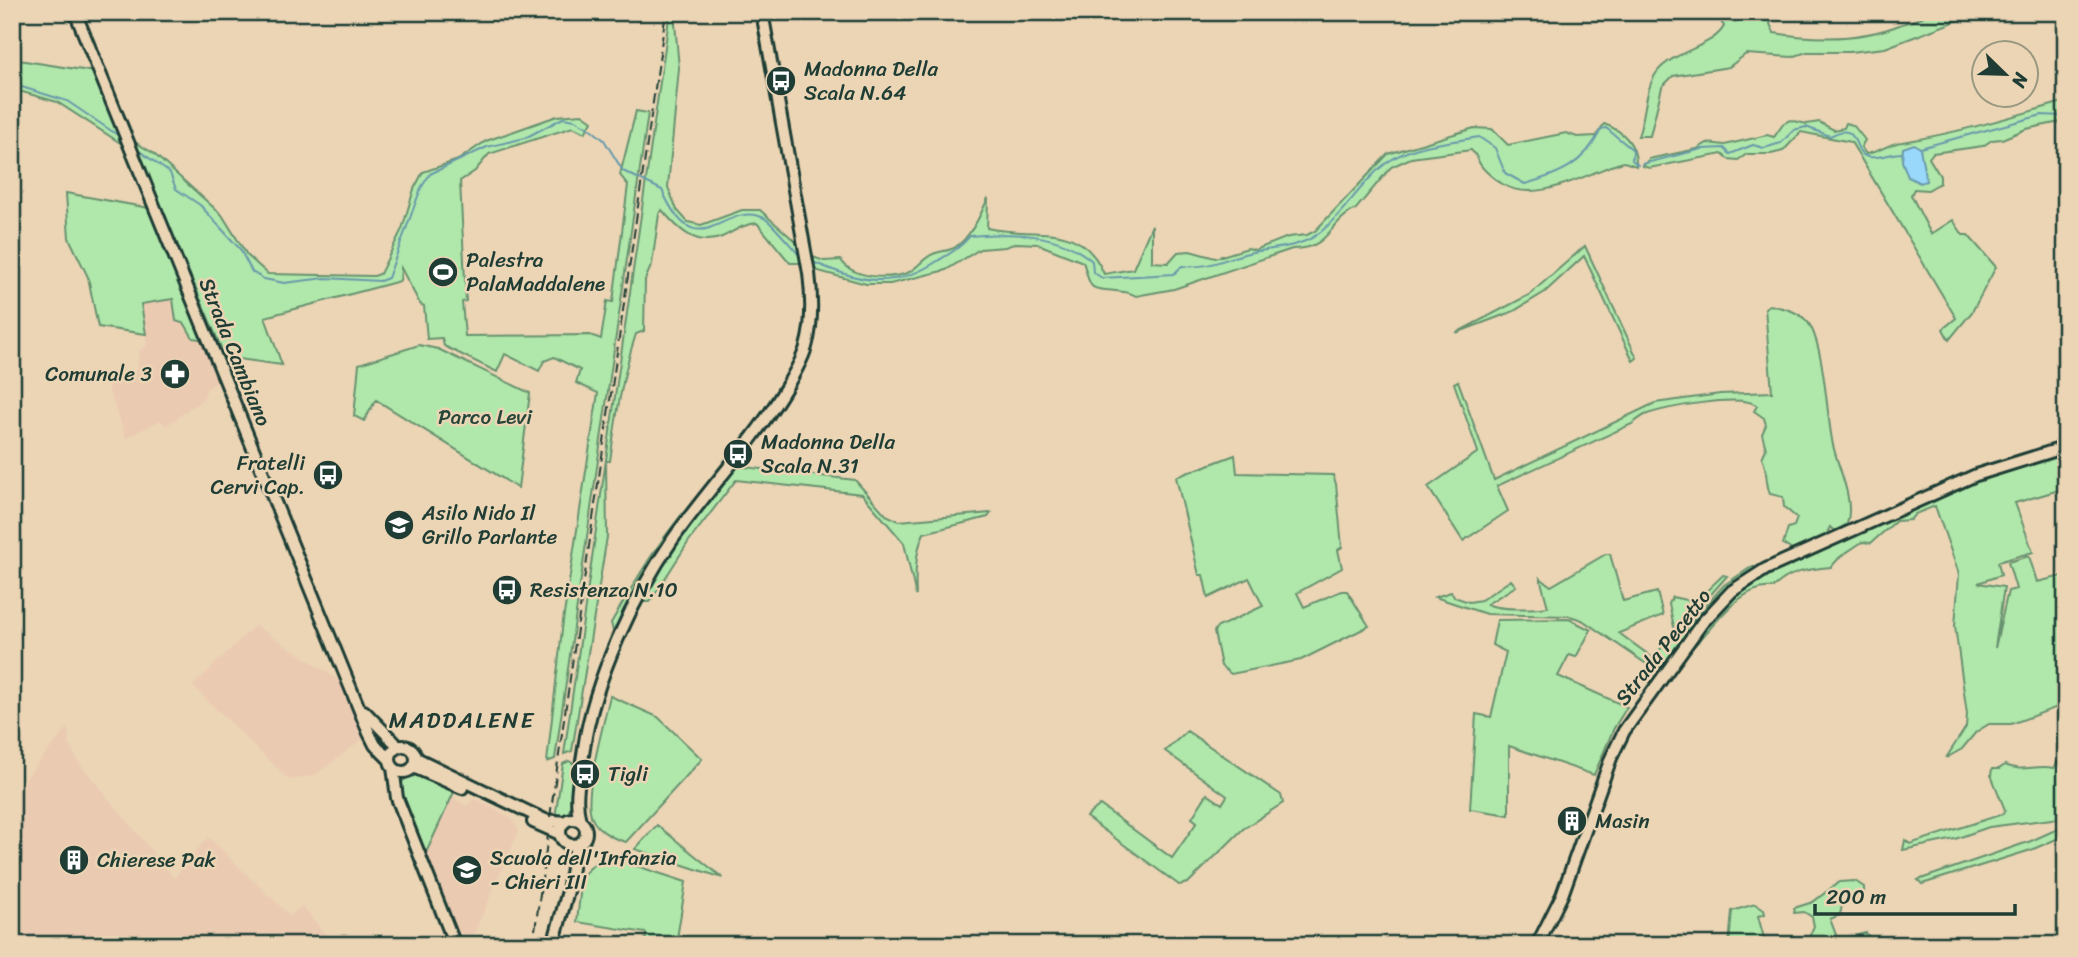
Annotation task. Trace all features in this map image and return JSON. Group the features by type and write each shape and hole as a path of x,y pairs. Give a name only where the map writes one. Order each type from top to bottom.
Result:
{"main road":[{"name":"Strada Cambiano","path":"75,12 375,745 391,764"},
{"path":"411,766 567,841 586,834 576,805 588,725 598,688 617,640 672,540 759,430 803,357 812,307 807,260 762,12"},
{"name":"Strada Pecetto","path":"1537,945 1555,911 1611,758 1624,731 1702,623 1732,590 1766,569 1976,475 2066,447"},
{"name":"Strada Cambiano","path":"360,706 399,747 411,749 411,766"},
{"path":"399,747 391,753 394,785 455,945"},
{"path":"391,764 411,766 544,820 580,821"},
{"path":"394,785 411,766"},
{"path":"553,945 568,891 570,868 566,821 576,805"}],"shaded area":[{"path":"173,299 176,321 184,323 193,338 206,340 221,380 207,388 203,399 166,426 161,420 126,438 106,382 127,381 138,368 139,351 147,345 141,304"},
{"path":"255,625 343,683 364,738 315,775 289,780 193,686"},
{"path":"68,727 69,744 79,763 174,878 208,837 290,916 302,906 334,945 12,945 12,795"},
{"name":"Scuola dell'Infanzia - Chieri III","path":"452,797 466,806 475,799 511,818 519,831 475,931 468,937 457,931 425,855"}],"green space":[{"path":"670,12 674,12 679,68 668,187 677,210 688,222 701,225 742,210 760,210 796,242 802,263 790,263 757,223 713,240 704,240 681,229 662,210 659,214 652,264 645,280 644,331 636,334 631,350 610,461 606,461 607,537 572,751 564,754"},
{"path":"1775,12 1770,24 1774,33 1839,38 1886,30 1927,14 1980,12 1885,48 1850,52 1807,52 1792,57 1746,54 1729,67 1673,76 1662,87 1650,136 1638,136 1647,95 1657,72 1673,59 1719,33 1724,26 1718,18 1723,14"},
{"path":"12,59 95,72 122,144 57,102 12,89"},
{"path":"2066,101 2066,113 2060,122 2026,129 2002,139 1992,140 1983,146 1933,153 1929,158 1940,176 1940,183 1928,190 1914,189 1911,195 1931,234 1953,220 1963,235 1968,235 1996,267 1972,312 1949,340 1943,329 1956,318 1851,142 1801,132 1783,151 1771,154 1747,154 1738,160 1728,159 1722,154 1649,168 1643,166 1649,159 1697,149 1707,143 1725,145 1767,135 1774,137 1784,123 1790,120 1807,124 1819,122 1834,130 1844,128 1846,123 1853,125 1865,140 1861,147 1866,154 1897,143 2005,119"},
{"path":"636,111 648,113 555,759 547,762 563,621 598,393 576,383 580,370 554,357 544,361 539,371 505,354 497,372 444,346 442,338 427,339 424,306 420,304 401,268 400,281 265,317 282,365 225,357 133,141 153,153 222,215 247,255 268,274 374,276 380,274 402,229 414,189 423,172 458,160 486,141 557,116 582,114 592,121 585,133 573,127 489,154 475,171 460,181 466,301 462,302 465,336 590,335 601,339 607,301 613,302 628,185 620,175"},
{"path":"1604,124 1618,131 1632,145 1636,166 1624,162 1565,184 1533,191 1504,185 1484,170 1471,150 1411,158 1391,167 1356,209 1314,245 1292,249 1174,289 1136,296 1098,289 1088,280 1083,262 1038,244 1017,243 980,249 946,270 890,284 866,284 815,270 813,257 824,261 841,260 853,271 871,276 907,273 929,256 960,244 974,226 988,198 987,228 1054,234 1069,238 1094,256 1104,274 1133,269 1152,225 1152,262 1168,263 1178,252 1190,251 1215,258 1248,248 1255,250 1288,237 1307,235 1315,231 1388,154 1474,128 1492,129 1508,145 1566,133 1577,137 1596,136"},
{"path":"66,193 149,208 206,340 193,338 185,324 176,321 173,299 141,304 146,334 98,327 88,277 69,238"},
{"path":"1585,246 1637,358 1633,361 1584,256 1545,292 1514,311 1456,333 1529,295"},
{"path":"1769,305 1798,314 1808,322 1816,339 1833,445 1849,505 1847,524 1835,532 1830,527 1825,537 1792,550 1783,544 1788,528 1794,526 1797,518 1784,507 1783,497 1770,494 1768,490 1762,458 1766,449 1762,434 1766,425 1764,418 1754,411 1757,406 1749,402 1721,401 1685,405 1645,415 1632,424 1497,486 1508,511 1463,541 1428,487 1478,452 1454,383 1458,381 1494,480 1655,403 1720,394 1772,392 1765,308"},
{"name":"Parco Levi","path":"419,345 438,349 530,393 518,488 376,400 364,421 354,416 359,364"},
{"path":"2066,450 2066,488 2015,503 2033,552 1998,562 2001,575 1978,583 2004,587 1995,648 2008,591 2016,589 2008,562 2029,556 2037,582 2066,575 2066,704 2011,724 1989,724 1976,732 1962,749 1946,758 1966,727 1967,714 1955,626 1959,574 1935,506 1915,514 1910,520 1896,521 1871,543 1862,542 1840,557 1831,567 1800,572 1779,582 1773,588 1761,588 1749,593 1728,609 1691,649 1688,647 1725,604 1768,572 1977,478"},
{"path":"1235,455 1237,473 1333,475 1342,547 1338,550 1342,568 1297,593 1304,607 1347,591 1369,626 1301,660 1231,674 1221,666 1214,632 1216,628 1263,606 1249,578 1208,598 1203,575 1199,575 1176,477"},
{"path":"737,466 855,480 886,515 899,521 991,513 988,517 924,533 917,556 916,596 904,543 862,494 736,480 689,541 650,602 642,602 677,543"},
{"path":"704,490 615,639 611,623 653,553"},
{"path":"1610,554 1623,601 1657,592 1663,615 1619,633 1653,658 1657,656 1667,636 1677,638 1724,585 1753,566 1758,570 1670,662 1654,669 1582,620 1570,616 1486,614 1435,597 1451,592 1454,597 1469,602 1481,600 1511,580 1516,586 1487,604 1525,609 1548,607 1540,578 1551,586"},
{"path":"1723,575 1727,576 1683,626 1674,627 1669,604 1672,597 1695,602"},
{"path":"1569,619 1591,630 1576,657 1569,655 1558,676 1627,707 1614,728 1594,775 1509,746 1509,815 1470,809 1476,714 1491,717 1506,652 1492,645 1497,620"},
{"path":"610,696 658,717 702,759 626,842 603,831 594,822 590,811 593,771"},
{"path":"1187,731 1281,795 1283,803 1243,829 1188,883 1179,885 1086,817 1100,805 1172,858 1197,822 1192,818 1207,794 1222,804 1227,796 1165,751"},
{"path":"2066,759 2066,835 2031,850 1922,884 1918,880 2031,841 2062,827 2064,822 2060,818 1989,827 1955,839 1903,850 1905,840 1910,844 2003,814 2005,810 1991,775 1992,769 2005,765 2018,768 2054,768 2059,760"},
{"path":"569,761 576,765 570,809 566,816 555,818 563,764"},
{"path":"413,772 455,790 425,855 401,796 402,782"},
{"path":"657,825 723,878 635,849"},
{"path":"603,855 686,882 676,945 645,945 646,933 577,922 582,876"},
{"path":"1855,881 1864,887 1864,894 1842,905 1840,915 1830,919 1838,940 1866,933 1875,945 1792,945 1808,940 1814,926 1812,917 1804,912 1794,913 1794,908 1813,902 1839,882"},
{"path":"1755,904 1764,910 1765,914 1758,916 1764,938 1769,945 1729,945 1732,911"}],"water":[{"path":"1914,144 1920,148 1926,181 1920,183 1908,177 1902,161 1903,148"}],"waterway":[{"path":"12,84 67,101 122,138"},
{"path":"1920,148 2042,115 2062,116"},
{"path":"138,150 170,173 176,189 200,205 240,249 252,272 264,279 284,283 325,278 380,281 388,278 421,188 430,174 487,147 525,138 563,118 575,120 604,140 623,171 662,190 675,214 688,226 700,230 750,214 767,220 801,257"},
{"path":"1642,164 1702,149 1724,148 1730,154 1753,145 1764,148 1781,143 1794,130 1806,127 1830,136 1847,132 1851,134 1863,155 1868,157 1902,153"},
{"path":"813,262 861,278 890,280 920,271 954,251 970,236 1002,234 1034,236 1065,244 1092,261 1093,272 1102,278 1174,274 1182,266 1206,265 1306,241 1333,221 1382,167 1391,160 1422,147 1479,137 1495,148 1505,173 1525,184 1570,166 1587,151 1601,129 1606,128 1633,150 1632,160 1638,165"},
{"path":"1818,945 1829,942 1853,945"}],"railway":[{"path":"550,817 666,12"},
{"path":"533,945 548,835"}],"place":[{"name":"Madonna Della Scala N.64","path":"781,81"},
{"name":"Palestra PalaMaddalene","path":"443,272"},
{"name":"Comunale 3","path":"175,374"},
{"name":"Madonna Della Scala N.31","path":"738,454"},
{"name":"Fratelli Cervi Cap.","path":"328,475"},
{"name":"Asilo Nido Il Grillo Parlante","path":"399,525"},
{"name":"Resistenza N.10","path":"507,590"},
{"name":"Tigli","path":"585,774"},
{"name":"Masin","path":"1572,821"},
{"name":"Chierese Pak","path":"74,860"},
{"name":"Scuola dell'Infanzia - Chieri III","path":"467,870"}],"district":[{"name":"MADDALENE","path":"462,720"}]}
